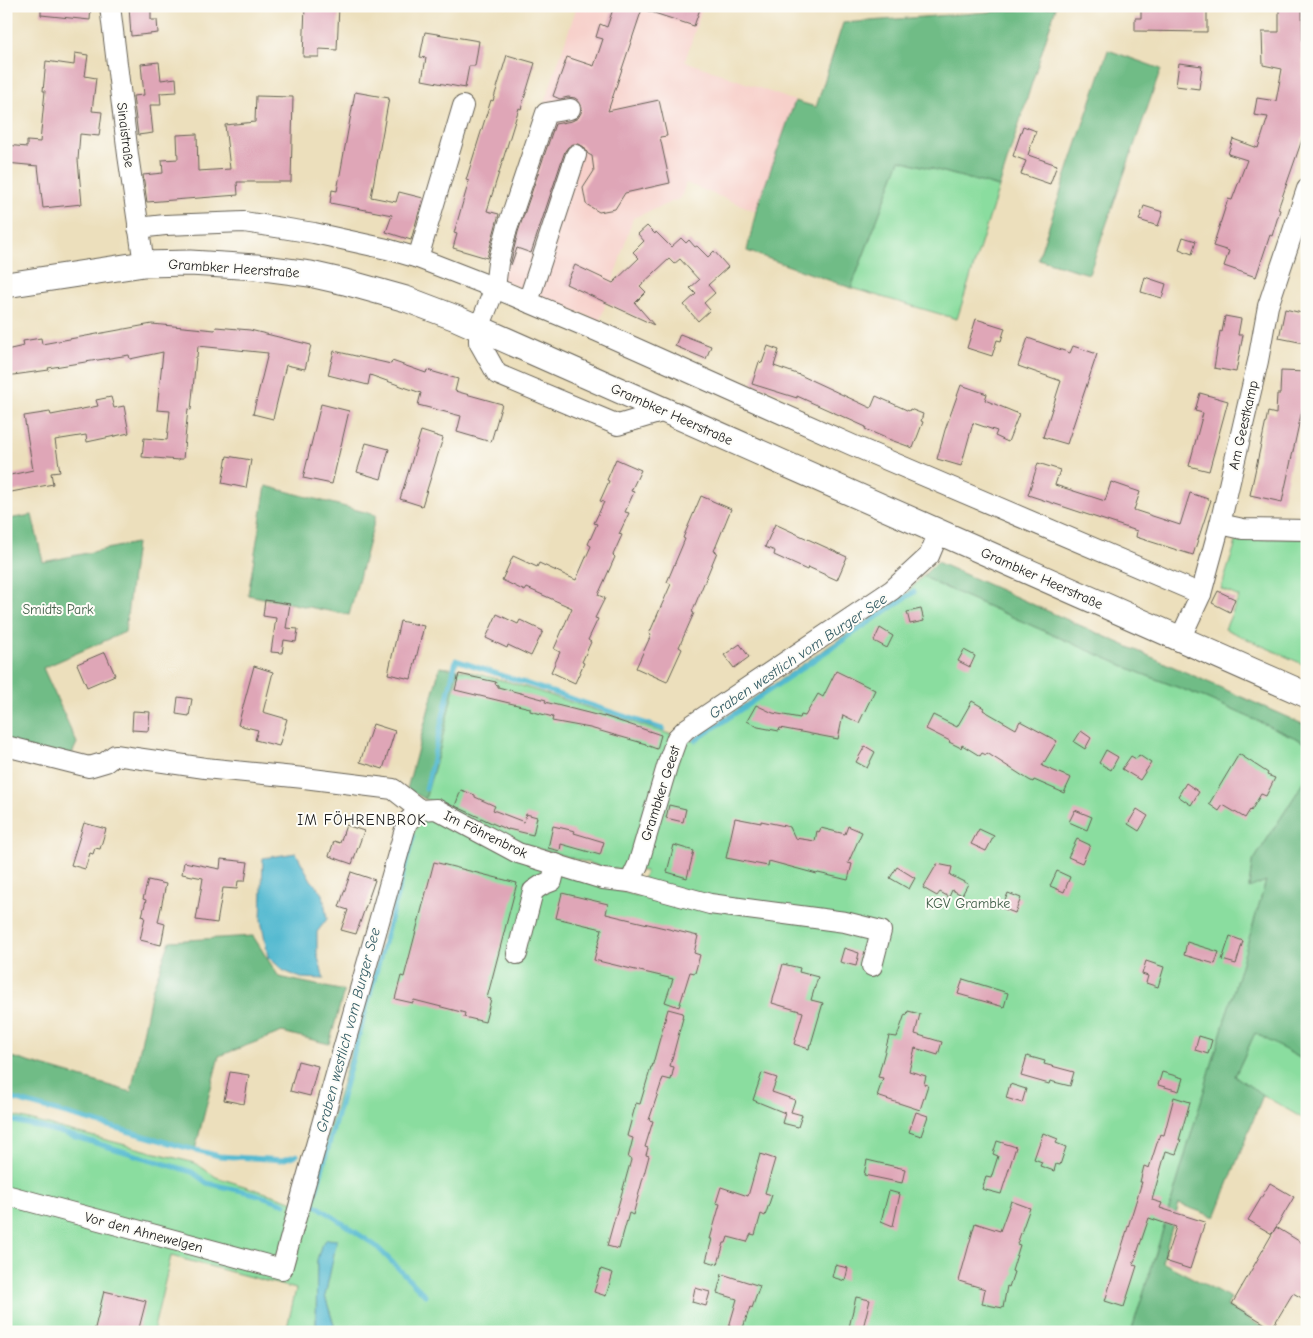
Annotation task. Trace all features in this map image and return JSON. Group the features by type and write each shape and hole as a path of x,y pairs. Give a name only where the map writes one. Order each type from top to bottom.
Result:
{"main road":[{"name":"Grambker Heerstraße","path":"6,285 144,264 199,263 256,267 310,274 406,299 479,328 1307,695"}],"street":[{"name":"Sinaistraße","path":"110,6 144,264"},
{"path":"418,258 463,106"},
{"path":"570,109 546,113 507,229 494,288 479,328 479,342 496,374 618,425 665,411"},
{"path":"528,302 576,156"},
{"name":"Am Geestkamp","path":"1180,640 1201,594 1220,524 1258,361 1268,306 1304,208 1307,189"},
{"path":"138,228 244,222 314,233 387,249 418,258 597,331 871,453 1201,594"},
{"path":"1220,524 1243,528 1307,530"},
{"name":"Grambker Geest","path":"630,882 638,865 677,738 686,729 892,590 929,556 939,532"},
{"name":"Im Föhrenbrok","path":"6,746 89,767 106,762 115,755 205,768 304,778 393,790 420,810 436,809 518,852 603,879 630,882 710,904 845,922 881,931 872,966"},
{"name":"Vor den Ahnewelgen","path":"6,1195 282,1269 408,822 420,810"},
{"path":"517,954 533,891 542,885 552,882 556,864"}],"shaded area":[{"path":"577,6 703,6 685,61 795,101 756,211 686,183 681,198 633,218 600,321 487,274"}],"green space":[{"path":"1056,7 999,187 900,160 851,288 747,251 756,211 795,101 816,107 843,23"},
{"path":"1108,50 1161,69 1089,274 1038,259"},
{"path":"900,160 999,187 957,319 851,288"},
{"path":"266,486 376,515 349,615 248,595"},
{"name":"Smidts Park","path":"6,510 8,519 32,515 43,562 136,543 125,632 43,668 77,743 65,769 6,754"},
{"path":"1307,538 1307,666 1225,629 1239,597 1221,589 1237,539"},
{"path":"937,562 1307,726 1307,743 1206,698 1140,673 937,584 923,576"},
{"name":"KGV Grambke","path":"923,576 937,584 1140,673 1206,698 1307,743 1307,777 1252,863 1249,887 1266,881 1131,1332 336,1332 325,1296 330,1270 317,1260 316,1332 286,1332 296,1289 171,1256 153,1332 6,1332 6,1114 195,1163 216,1177 307,1206 413,833 422,820 437,819 572,878 638,896 646,871 606,868 529,846 425,799 440,748 458,669 509,682 691,741 908,592"},
{"path":"440,667 458,669 440,748 425,799 407,789"},
{"path":"1307,777 1307,1062 1255,1033 1235,1076 1263,1095 1215,1217 1179,1204 1162,1262 1231,1298 1227,1306 1270,1332 1131,1332 1266,881 1249,888 1252,863"},
{"path":"253,936 279,977 344,991 329,1044 282,1032 219,1056 195,1150 6,1095 6,1063 8,1056 131,1092 152,990 170,941"},
{"path":"1255,1033 1307,1062 1307,1121 1235,1076"}],"water":[{"path":"296,853 311,880 323,894 327,919 317,932 317,954 324,979 301,978 284,971 268,957 261,920 263,858"},
{"path":"327,1239 337,1240 325,1296 336,1332 316,1332 317,1260 321,1246"}],"building":[{"path":"41,6 91,6 90,20 41,15"},
{"path":"129,6 151,6 151,20 157,20 158,33 131,36"},
{"path":"305,6 339,6 337,50 319,49 319,57 303,57"},
{"path":"614,6 701,6 694,26 642,9 608,111 659,100 667,136 660,137 670,183 625,193 615,209 599,212 586,204 583,188 594,171 592,156 588,154 584,147 579,144 573,144 565,151 531,253 517,248 510,265 518,232 555,124 572,121 578,118 581,113 582,107 575,98 560,99 553,96 567,57 594,66 603,39 596,37 600,24 607,27"},
{"path":"1141,6 1207,6 1207,32 1135,31 1135,18 1141,18"},
{"path":"1279,6 1302,6 1303,84 1306,84 1307,119 1304,134 1278,209 1280,210 1272,236 1270,235 1256,277 1224,266 1229,251 1213,246 1228,199 1232,200 1247,160 1228,154 1233,139 1258,148 1268,117 1254,115 1257,98 1276,101 1282,69 1263,65 1262,32 1279,32"},
{"path":"425,32 479,41 475,66 469,66 465,88 422,80 426,58 420,57"},
{"path":"75,53 88,55 85,76 96,78 92,111 102,112 99,136 80,134 78,160 82,204 43,208 38,166 6,163 6,145 27,147 27,141 40,142 46,61 74,65"},
{"path":"507,55 535,63 487,211 499,214 487,258 453,248 457,234 454,233 469,181 466,180"},
{"path":"159,62 161,80 176,78 177,92 160,93 161,105 150,105 153,133 138,135 133,96 144,95 141,64"},
{"path":"1179,63 1202,66 1199,89 1176,86"},
{"path":"355,92 389,98 371,197 396,202 399,192 423,198 411,240 386,232 392,215 330,203 332,190 337,191"},
{"path":"256,96 293,97 291,182 237,182 238,195 147,202 143,175 163,173 162,160 178,159 177,135 197,134 198,171 230,169 225,125 255,122"},
{"path":"1023,126 1036,131 1028,155 1057,165 1050,184 1021,174 1026,161 1013,156"},
{"path":"1144,206 1163,212 1158,226 1139,220"},
{"path":"647,226 671,247 681,238 686,243 689,240 708,257 714,251 728,267 708,285 715,293 704,303 710,310 698,321 684,305 696,294 690,288 699,280 680,259 674,264 669,259 640,286 646,292 635,303 654,325 566,284 575,265 613,283 639,258 633,252 644,241 638,234"},
{"path":"1183,237 1196,241 1192,254 1179,249"},
{"path":"1145,277 1166,284 1162,298 1141,292"},
{"path":"1285,309 1306,314 1304,325 1307,325 1307,329 1304,343 1279,338"},
{"path":"1225,316 1241,319 1238,335 1243,335 1236,372 1214,368 1220,331 1222,332"},
{"path":"976,319 1005,328 1001,341 997,340 992,356 967,348"},
{"path":"152,324 215,330 216,327 250,330 311,345 305,369 286,365 273,419 253,414 268,353 198,346 191,410 188,409 183,459 179,460 142,457 144,438 167,440 170,411 157,410 163,352 130,359 129,355 6,376 6,350 24,346 23,341 41,338 42,344"},
{"path":"680,334 711,346 706,359 675,346"},
{"path":"1028,338 1070,353 1073,346 1097,354 1067,444 1043,437 1061,381 1018,366"},
{"path":"768,346 779,350 774,366 800,375 871,408 876,396 909,411 910,409 923,414 921,421 923,422 913,448 865,429 866,427 797,396 797,398 752,384 759,362 762,363"},
{"path":"334,351 391,364 392,361 426,373 427,370 458,379 455,391 502,404 491,442 457,432 461,416 418,405 421,393 370,375 368,385 328,375"},
{"path":"1281,371 1307,372 1307,401 1304,401 1282,502 1250,495 1268,412 1276,414 1277,394 1280,394"},
{"path":"961,385 987,394 985,400 1019,414 1008,442 995,436 997,431 973,423 961,466 937,459"},
{"path":"1200,393 1228,401 1209,471 1189,466 1203,413 1195,411"},
{"path":"111,397 114,408 124,406 129,433 87,442 86,435 55,440 60,472 51,473 53,484 6,493 6,476 33,470 24,416 50,412 51,415 98,406 96,400"},
{"path":"321,404 349,411 332,484 303,478"},
{"path":"421,431 443,438 422,506 400,499"},
{"path":"366,443 389,449 381,479 357,472"},
{"path":"227,456 251,460 246,488 222,483"},
{"path":"616,459 641,470 631,491 634,492 625,512 629,513 619,534 622,535 613,555 615,557 598,595 605,598 595,618 598,619 588,640 591,642 575,683 551,672 560,652 554,649 572,608 527,588 525,591 502,580 513,556 537,567 539,563 576,580 591,546 588,544 597,524 594,523 604,502 600,501"},
{"path":"1038,463 1060,470 1055,485 1105,501 1111,482 1140,492 1134,510 1180,525 1190,493 1211,500 1193,555 1136,537 1137,531 1028,495"},
{"path":"701,496 731,509 714,551 717,552 679,647 682,649 667,682 636,668 671,584 667,582"},
{"path":"775,524 847,557 837,580 808,567 807,570 774,555 775,551 765,547"},
{"path":"1218,591 1235,599 1230,612 1212,603"},
{"path":"265,600 290,604 286,628 298,629 296,642 284,640 282,653 271,652 276,618 263,616"},
{"path":"921,609 924,621 910,624 907,612"},
{"path":"497,614 518,624 520,620 543,631 531,656 508,645 507,648 486,638"},
{"path":"400,621 424,626 411,679 388,674"},
{"path":"880,628 893,636 887,648 874,641"},
{"path":"740,644 749,657 734,668 724,655"},
{"path":"964,650 975,656 970,667 958,661"},
{"path":"105,652 115,675 87,687 77,664"},
{"path":"254,666 273,672 263,712 287,719 279,746 255,740 258,730 238,725"},
{"path":"836,671 875,690 859,723 843,715 838,739 780,728 779,731 758,727 747,721 756,705 773,713 800,718 801,715 805,716 818,694 823,697"},
{"path":"459,674 496,682 495,684 498,687 546,700 545,702 604,716 661,735 657,749 590,728 552,721 553,717 530,711 530,708 455,690"},
{"path":"178,697 192,699 189,716 176,714"},
{"path":"972,701 984,708 983,710 1016,729 1020,721 1057,741 1042,766 1071,778 1064,793 1034,780 1033,782 1029,780 987,753 986,755 982,753 980,756 962,745 961,748 926,729 933,715 957,727"},
{"path":"133,711 150,712 148,731 132,730"},
{"path":"373,724 395,731 383,769 360,762"},
{"path":"1081,731 1091,738 1085,749 1074,742"},
{"path":"865,746 875,752 867,768 856,762"},
{"path":"1106,750 1118,757 1111,770 1099,763"},
{"path":"1239,754 1268,773 1267,775 1275,778 1266,796 1261,794 1245,818 1223,805 1219,811 1209,804"},
{"path":"1139,755 1151,763 1140,780 1122,769 1131,756 1136,759"},
{"path":"1186,783 1199,792 1191,805 1178,796"},
{"path":"461,790 495,806 493,810 524,822 526,814 537,817 533,835 508,830 455,806"},
{"path":"669,805 686,809 683,822 666,818"},
{"path":"1137,809 1148,816 1139,831 1128,824"},
{"path":"1075,810 1092,817 1087,830 1069,822"},
{"path":"735,818 790,827 795,838 815,841 817,831 819,832 821,828 845,834 848,826 862,832 848,863 852,864 848,880 769,861 768,866 726,858"},
{"path":"84,823 106,829 100,849 95,848 93,854 90,853 85,869 71,865"},
{"path":"346,825 364,831 352,864 329,856 334,841 340,843"},
{"path":"553,826 575,831 574,833 604,842 600,855 561,844 560,851 548,848"},
{"path":"979,829 994,836 986,851 971,844"},
{"path":"1077,839 1090,845 1082,863 1068,857"},
{"path":"674,845 694,851 687,878 667,872"},
{"path":"221,859 248,862 245,881 238,881 237,889 223,888 217,923 196,920 203,878 182,874 184,862 220,869"},
{"path":"434,862 517,883 487,998 491,999 485,1022 464,1017 465,1013 414,1000 413,1003 395,999 401,976 404,977"},
{"path":"937,864 952,867 950,875 968,884 962,895 952,890 949,897 940,892 937,896 923,888"},
{"path":"897,867 915,878 909,889 890,878"},
{"path":"1057,871 1070,877 1064,892 1050,886"},
{"path":"351,872 375,880 356,934 341,930 348,910 339,907"},
{"path":"148,880 166,884 158,922 165,924 161,945 140,940 145,917 142,916 146,900 143,899"},
{"path":"562,893 608,904 606,914 698,936 694,953 700,955 695,973 690,972 679,1007 665,1002 673,979 594,960 602,929 556,918"},
{"path":"1008,893 1021,898 1015,913 1002,908"},
{"path":"1230,936 1243,941 1236,964 1222,960"},
{"path":"1187,942 1219,952 1215,964 1184,955"},
{"path":"844,948 859,953 856,966 840,962"},
{"path":"1146,961 1164,967 1158,987 1146,983 1148,976 1142,974"},
{"path":"783,964 800,968 799,972 818,977 811,1000 823,1003 809,1049 794,1044 803,1012 772,1003"},
{"path":"963,979 1008,993 1004,1007 958,994"},
{"path":"668,1009 683,1013 670,1066 674,1067 671,1080 663,1078 649,1120 653,1121 645,1147 648,1148 646,1155 649,1156 633,1215 629,1213 619,1249 607,1246 631,1160 628,1158 633,1138 627,1136 636,1103 640,1104 652,1067"},
{"path":"908,1011 920,1014 915,1034 942,1042 938,1055 915,1048 909,1071 926,1076 924,1084 928,1085 920,1110 877,1096 883,1078 878,1077 889,1036 897,1037 905,1014 907,1015"},
{"path":"1199,1036 1212,1040 1208,1054 1195,1050"},
{"path":"1027,1056 1045,1061 1044,1064 1074,1072 1070,1086 1050,1081 1049,1084 1021,1076"},
{"path":"298,1061 318,1066 310,1096 290,1091"},
{"path":"230,1072 249,1075 244,1104 224,1100"},
{"path":"1162,1072 1183,1078 1179,1091 1158,1085"},
{"path":"762,1073 777,1078 772,1092 795,1100 791,1112 802,1115 798,1127 782,1123 785,1113 753,1100"},
{"path":"1010,1084 1026,1089 1022,1103 1006,1098"},
{"path":"1174,1097 1190,1102 1176,1154 1166,1151 1152,1200 1162,1203 1160,1208 1205,1222 1190,1269 1165,1261 1176,1227 1149,1218 1133,1265 1137,1266 1124,1307 1105,1301 1142,1182 1140,1182 1144,1166 1149,1168 1160,1134 1164,1135"},
{"path":"916,1112 928,1116 921,1136 909,1132"},
{"path":"1043,1133 1058,1139 1056,1143 1066,1147 1060,1165 1056,1164 1054,1171 1040,1166 1042,1162 1034,1159"},
{"path":"997,1141 1016,1147 1001,1194 982,1189 986,1177 991,1178 998,1156 993,1154"},
{"path":"760,1154 775,1159 765,1193 772,1195 765,1216 761,1214 755,1235 751,1234 747,1242 728,1237 726,1243 724,1243 718,1264 706,1261 720,1204 716,1203 721,1187 748,1196"},
{"path":"867,1160 905,1169 902,1183 864,1175"},
{"path":"1270,1183 1294,1197 1272,1234 1248,1220"},
{"path":"889,1191 900,1194 893,1226 881,1221"},
{"path":"1011,1201 1030,1208 1017,1244 1020,1245 1012,1271 1014,1272 1009,1287 1007,1286 1003,1308 982,1304 985,1289 959,1281 975,1223 1000,1231"},
{"path":"1276,1227 1307,1246 1307,1301 1293,1293 1272,1328 1232,1304"},
{"path":"835,1265 848,1268 845,1281 832,1277"},
{"path":"601,1269 613,1273 606,1296 594,1292"},
{"path":"722,1274 760,1286 742,1331 729,1327 737,1299 717,1293"},
{"path":"695,1288 710,1292 706,1306 692,1302"},
{"path":"104,1291 146,1301 138,1332 94,1332"},
{"path":"856,1297 870,1300 862,1332 848,1332"}],"waterway":[{"name":"Graben westlich vom Burger See","path":"696,740 914,592"},
{"name":"Graben westlich vom Burger See","path":"426,789 456,660 663,729"},
{"name":"Graben westlich vom Burger See","path":"413,837 313,1203 376,1246 425,1295"},
{"path":"6,1097 219,1156 282,1160 297,1155"},
{"path":"6,1119 59,1132 192,1172 207,1183 255,1194 285,1204"}],"district":[{"name":"IM FÖHRENBROK","path":"362,820"}]}
